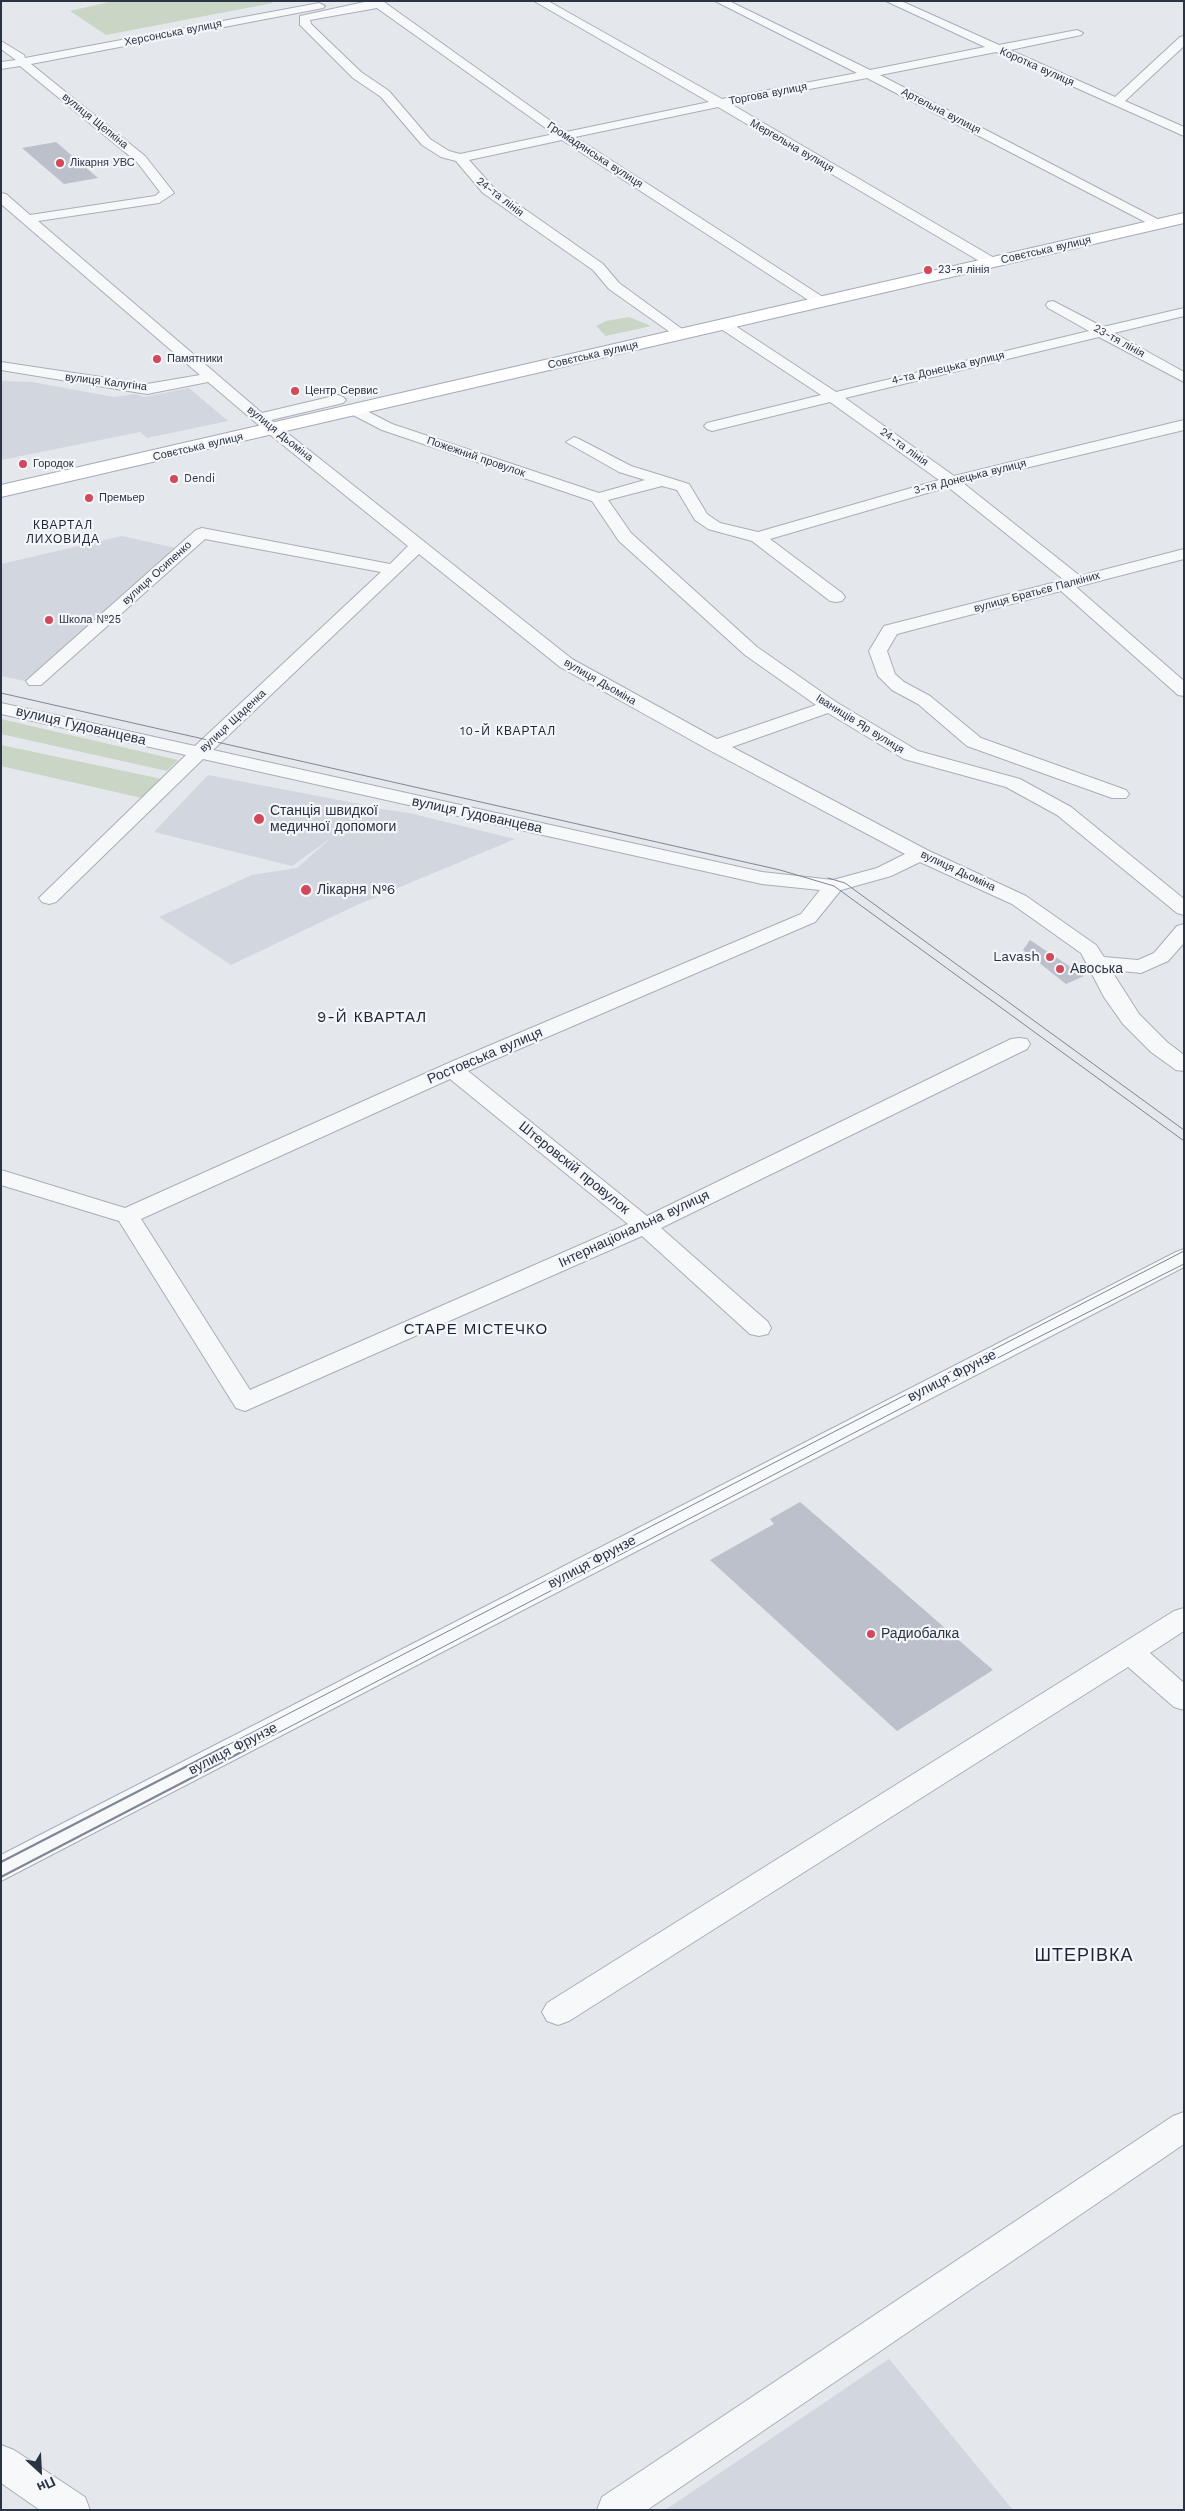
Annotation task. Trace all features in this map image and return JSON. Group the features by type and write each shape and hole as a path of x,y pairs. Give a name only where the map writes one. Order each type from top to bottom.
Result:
{"main road":[{"name":"Совєтська вулиця","path":"1,491 266,424 356,411 1184,218"}],"street":[{"name":"Херсонська вулиця","path":"1,66 21,59 317,1"},
{"name":"Херсонська вулиця","path":"1,60 21,59 344,1"},
{"name":"Мергельна вулиця","path":"539,1 720,103 991,262"},
{"name":"Артельна вулиця","path":"720,1 869,74 1160,224"},
{"name":"Коротка вулиця","path":"891,1 1184,132"},
{"name":"Громадянська вулиця","path":"377,3 564,136 821,302"},
{"name":"24-та лінія","path":"377,3 304,18 306,25 357,75 392,101 426,142 445,154 460,158 488,190 598,267 614,286 682,334"},
{"name":"Торгова вулиця","path":"460,158 720,103 1077,33"},
{"path":"1116,103 1184,39"},
{"name":"вулиця Щепкіна","path":"1,44 141,159 167,193 159,199 27,219"},
{"name":"вулиця Дьоміна","path":"1,197 266,424 566,663 716,746 920,854 1019,900 1089,949 1099,963 1116,997 1131,1019 1159,1047 1184,1065"},
{"name":"23-тя лінія","path":"1053,305 1184,378"},
{"name":"4-та Донецька вулиця","path":"712,426 1184,312"},
{"name":"24-та лінія","path":"723,324 832,396 951,481 1070,583 1184,692"},
{"name":"вулиця Калугіна","path":"1,366 147,389 212,377"},
{"path":"266,424 338,400"},
{"name":"Пожежний провулок","path":"356,411 387,427 598,498"},
{"name":"3-тя Донецька вулиця","path":"758,536 951,481 1184,425"},
{"path":"574,442 625,469 666,480 683,487 701,517 714,526 758,536 836,597"},
{"path":"598,498 666,480"},
{"name":"Іванищів Яр вулиця","path":"598,498 625,537 751,651 830,706 911,755 1013,783 1064,811 1184,909"},
{"name":"вулиця Осипенко","path":"35,681 202,533 392,570"},
{"name":"вулиця Щаденка","path":"49,898 418,546"},
{"name":"вулиця Братьєв Палкіних","path":"1119,794 974,742 924,700 898,686 887,676 878,651 890,630 1184,554"},
{"path":"716,746 830,706"},
{"name":"вулиця Гудованцева","path":"1,708 762,878 834,886 884,872 920,854"},
{"name":"Ростовська вулиця","path":"127,1216 453,1070 808,918 834,886"},
{"path":"1099,963 1141,967 1161,957 1184,930"},
{"name":"Інтернаціональна вулиця","path":"127,1216 245,1402 645,1226 1019,1044"},
{"name":"Штеровскій провулок","path":"453,1070 645,1226 759,1328"},
{"path":"1,1177 127,1216"},
{"name":"вулиця Фрунзе","path":"1,1869 1184,1257"},
{"path":"558,2012 1184,1618"},
{"path":"1130,1652 1184,1699"},
{"path":"615,2510 1184,2126"},
{"path":"1,2462 72,2510"}],"shaded area":[{"path":"1,381 32,382 114,397 136,394 144,397 189,388 228,421 147,438 140,432 1,460"},
{"name":"Школа №25","path":"122,536 180,549 25,681 1,676 1,564"},
{"name":"Лікарня №6","path":"208,775 365,805 347,824 366,807 409,813 515,839 357,905 231,965 159,917 252,875 297,868 331,838 292,866 154,832"},
{"path":"889,2359 1013,2510 665,2510"}],"green space":[{"path":"113,1 270,1 273,3 106,35 70,11"},
{"path":"629,317 651,326 606,336 596,326 606,321"},
{"path":"1,719 178,760 167,771 1,734"},
{"path":"1,745 162,779 142,798 1,766"}],"building":[{"name":"Лікарня УВС","path":"56,142 98,178 64,184 22,148"},
{"name":"Авоська","path":"1030,940 1084,976 1066,984 1023,950"},
{"name":"Радиобалка","path":"800,1502 993,1670 897,1731 710,1560 774,1524 770,1519"}],"tram line":[{"path":"1,693 780,870 834,886 1184,1141"},
{"path":"828,878 845,883 1184,1130"},
{"path":"222,1748 1184,1251"},
{"path":"249,1748 1015,1349 1184,1264"},
{"path":"1,1862 224,1747"},
{"path":"1,1877 251,1747"}],"place":[{"name":"Лікарня УВС","path":"60,163"},
{"name":"23-я лінія","path":"928,270"},
{"name":"Памятники","path":"157,359"},
{"name":"Центр Сервис","path":"295,391"},
{"name":"Городок","path":"23,464"},
{"name":"Dendi","path":"174,479"},
{"name":"Премьер","path":"89,498"},
{"name":"Школа №25","path":"49,620"},
{"name":"Станція швидкої медичної допомоги","path":"259,819"},
{"name":"Лікарня №6","path":"306,890"},
{"name":"Lavash","path":"1050,957"},
{"name":"Авоська","path":"1060,969"},
{"name":"Радиобалка","path":"871,1634"}],"district":[{"name":"КВАРТАЛ ЛИХОВИДА","path":"63,532"},
{"name":"10-Й КВАРТАЛ","path":"508,731"},
{"name":"9-Й КВАРТАЛ","path":"372,1018"},
{"name":"СТАРЕ МІСТЕЧКО","path":"476,1330"},
{"name":"ШТЕРІВКА","path":"1084,1956"}]}
